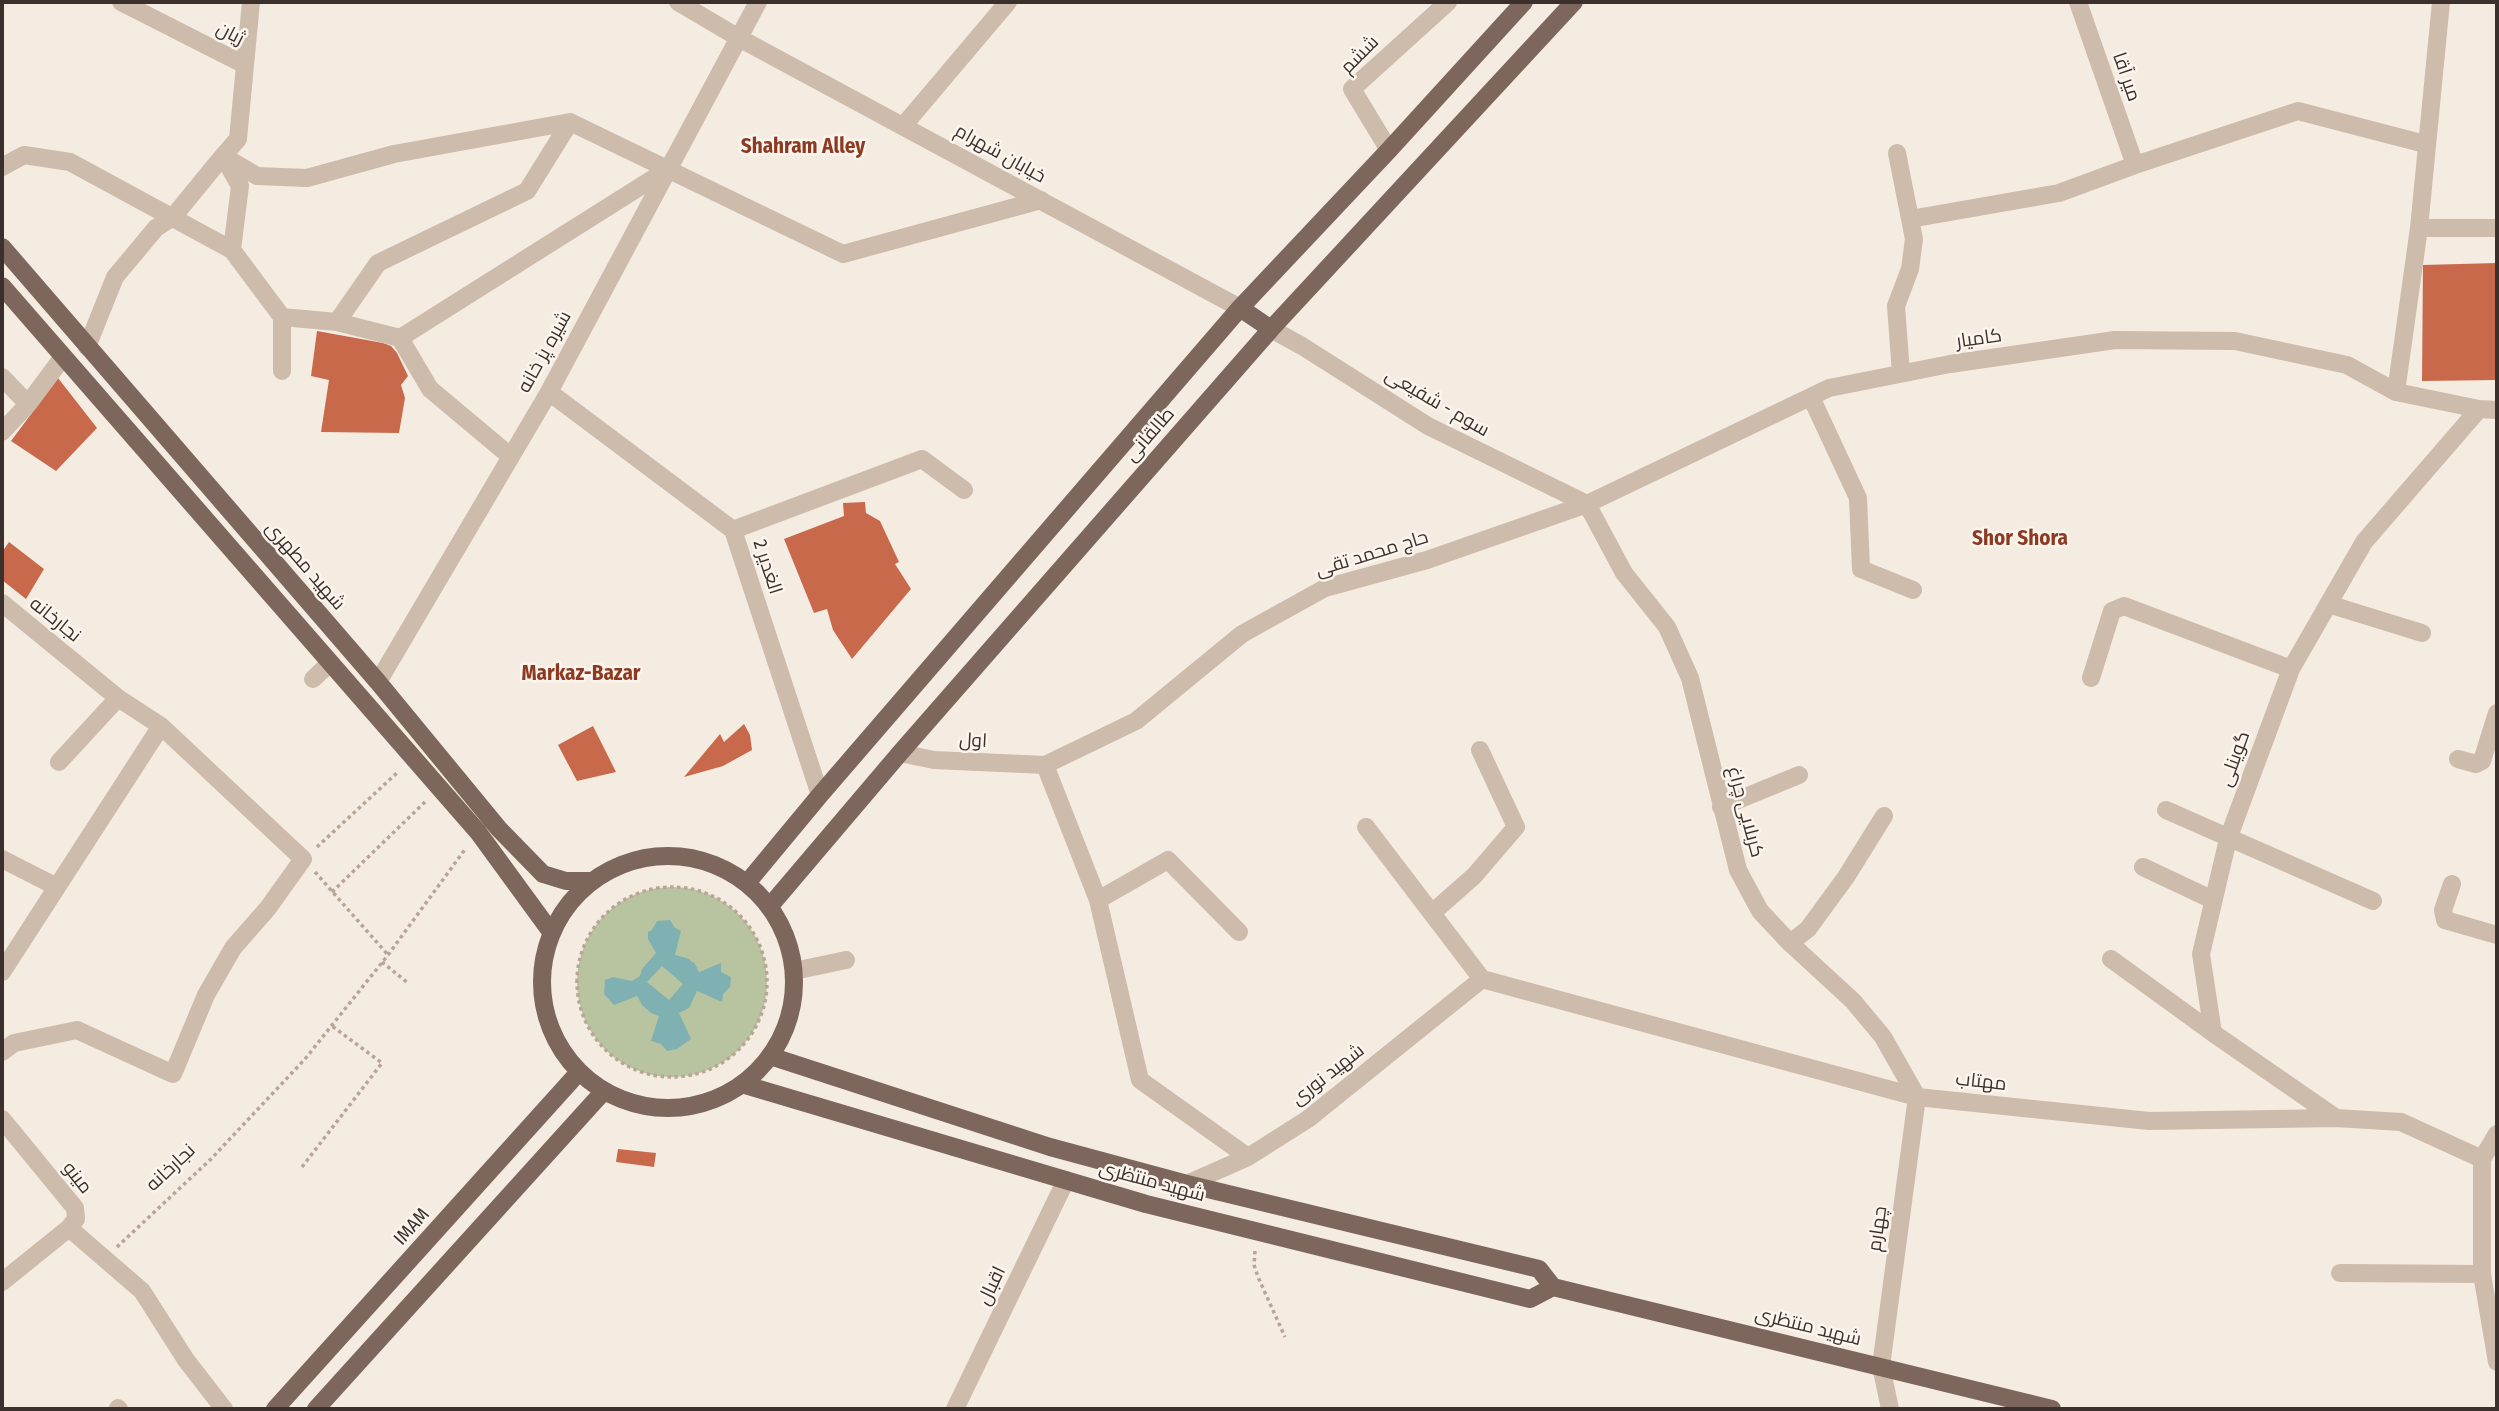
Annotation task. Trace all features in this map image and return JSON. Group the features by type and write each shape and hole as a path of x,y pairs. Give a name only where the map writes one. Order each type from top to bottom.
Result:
{"main road":[{"name":"طالقانی","path":"747,883 1240,308 1524,2"},
{"name":"طالقانی","path":"770,906 900,753 1271,329 1574,2"},
{"name":"شهید مطهری","path":"2,247 378,682 499,829 543,874 566,881 592,881"},
{"path":"2,286 478,832 551,932"},
{"path":"1240,308 1271,329"},
{"path":"653,856 686,857 718,866 747,883 770,906 786,937 794,971 794,997 788,1023 777,1047 761,1067 742,1084 720,1097 697,1105 673,1108 649,1107 626,1101 604,1091 579,1072 560,1049 547,1021 542,992 543,961 551,932 568,904 592,881 621,864 653,856"},
{"name":"شهید منتظری","path":"770,1056 1050,1147 1186,1184 1539,1269 1553,1287 2052,1409"},
{"name":"IMAM","path":"275,1409 579,1072"},
{"name":"شهید منتظری","path":"742,1084 1146,1204 1530,1299 1553,1287"},
{"path":"316,1409 604,1091"},
{"path":"1146,1204 1153,1198 1156,1190 1155,1181 1150,1174"}],"street":[{"name":"ژیان","path":"121,2 245,65"},
{"path":"87,347 115,277 156,228 173,217 238,139 251,2"},
{"name":"خیابان شهرام","path":"678,2 739,38 1240,308"},
{"name":"شیره پز خانه","path":"378,682 549,392 758,2"},
{"path":"904,125 1008,2"},
{"name":"ششم","path":"1389,150 1352,89 1448,2"},
{"name":"میر آقا","path":"2078,2 2135,165"},
{"path":"2396,392 2418,228 2441,2"},
{"path":"1910,219 2059,193 2298,111 2425,144"},
{"path":"223,156 257,176 307,178 394,154 570,122 843,254 1041,200"},
{"path":"337,322 378,263 527,191 570,122"},
{"path":"1897,153 1914,239 1910,270 1896,306 1901,373"},
{"path":"2,167 24,155 70,162 232,250 282,317 282,371"},
{"path":"223,156 240,186 232,250"},
{"path":"400,338 668,169"},
{"path":"2418,228 2497,228"},
{"path":"282,317 337,322 400,338 430,389 510,456"},
{"name":"سوم - شفیعی","path":"1271,329 1428,426 1587,504"},
{"name":"کامیار","path":"1587,504 1829,388 1901,373 2115,341 2235,341 2347,365 2396,392 2479,409 2497,410"},
{"path":"2,432 28,404 63,356"},
{"path":"2,377 28,404"},
{"name":"2 الغدیر","path":"549,392 733,530 820,795"},
{"path":"1811,397 1858,498 1861,569 1913,590"},
{"name":"گوینلی","path":"2213,1033 2201,954 2228,839 2291,669 2364,542 2479,409"},
{"path":"733,530 922,459 964,490"},
{"name":"حاج محمد تقی","path":"1045,765 1136,721 1242,634 1325,588 1427,560 1587,504"},
{"name":"کربلایی چراغ","path":"1587,504 1624,573 1667,627 1686,668 1738,870 1760,911 1790,943 1853,1001 1884,1037 1917,1097"},
{"name":"نجارخانه","path":"2,603 118,698 161,726 303,859"},
{"path":"2328,604 2422,633"},
{"path":"2091,678 2112,611 2124,606 2291,669"},
{"path":"313,678 330,663"},
{"path":"59,762 118,698"},
{"path":"2458,759 2476,764 2482,761 2497,713"},
{"path":"2,972 55,886 161,726"},
{"path":"1432,913 1474,876 1516,827 1480,750"},
{"name":"اول","path":"900,753 934,760 1045,765"},
{"path":"1045,765 1098,900 1140,1080 1248,1157"},
{"path":"1721,807 1798,775"},
{"path":"2166,810 2374,901"},
{"path":"1790,943 1808,929 1846,877 1884,816"},
{"path":"1366,827 1482,979"},
{"path":"2,859 55,886"},
{"path":"2,1052 14,1043 77,1030 173,1074 206,995 233,948 268,908 303,859"},
{"path":"1098,900 1168,860 1239,932"},
{"path":"2143,867 2213,900"},
{"path":"2452,884 2443,910 2445,920 2497,935"},
{"path":"2111,959 2336,1118"},
{"path":"794,971 846,960"},
{"name":"شهید نوری","path":"1186,1184 1248,1157 1308,1119 1482,979"},
{"name":"مهتاب","path":"1482,979 1917,1097 2149,1121 2336,1118 2401,1122 2482,1159"},
{"name":"چهارم","path":"1890,1409 1881,1366 1917,1097"},
{"name":"مینو","path":"2,1119 75,1208 76,1219 69,1228"},
{"path":"2497,1133 2482,1159 2482,1274 2497,1362"},
{"name":"اقبال","path":"955,1409 1066,1180"},
{"path":"2,1282 69,1228 142,1291 187,1360 225,1409"},
{"path":"2340,1273 2482,1274"}],"path":[{"path":"388,955 303,859 413,758"},
{"path":"332,892 439,788"},
{"name":"نجارخانه","path":"103,1260 211,1159 305,1059 388,955 478,832"},
{"path":"664,887 692,889 719,899 740,916 756,937 765,962 767,988 762,1014 751,1037 731,1057 706,1072 676,1078 644,1074 623,1065 606,1052 592,1034 580,1010 576,981 580,955 588,936 602,917 628,897 646,890 664,887"},
{"path":"382,962 408,983"},
{"path":"302,1167 382,1063 332,1026"},
{"path":"1256,1231 1254,1265 1285,1338"}],"green space":[{"path":"672,887 708,894 739,915 760,946 767,982 760,1018 739,1049 708,1070 672,1077 636,1070 605,1049 584,1018 577,982 584,946 605,915 636,894"}],"water":[{"path":"670,920 675,928 681,931 675,955 687,958 695,964 699,972 721,963 721,972 731,977 730,987 723,994 722,1002 697,991 689,1008 679,1013 691,1039 677,1049 667,1051 661,1044 651,1041 659,1016 642,1005 637,996 614,1005 604,994 605,980 613,977 632,981 640,976 642,969 656,953 648,939 648,932 657,921","holes":["662,966 683,984 669,1000 647,982"]}],"building":[{"path":"2497,263 2497,380 2422,381 2423,265"},
{"path":"317,331 383,343 391,346 397,353 408,376 401,385 405,398 399,433 321,432 329,380 311,376"},
{"path":"58,378 97,428 56,471 11,441"},
{"path":"865,502 866,513 880,521 899,562 895,564 911,589 852,659 833,630 827,609 814,613 784,539 844,516 843,503"},
{"path":"9,542 44,569 26,599 2,580 2,552"},
{"path":"744,724 750,735 752,750 723,766 684,777 720,734 724,742"},
{"path":"593,726 616,772 577,781 558,745"},
{"path":"618,1149 656,1153 654,1167 616,1162"}],"district":[{"name":"Shahram Alley","path":"803,147"},
{"name":"Shor Shora","path":"2020,539"},
{"name":"Markaz-Bazar","path":"581,674"}]}
